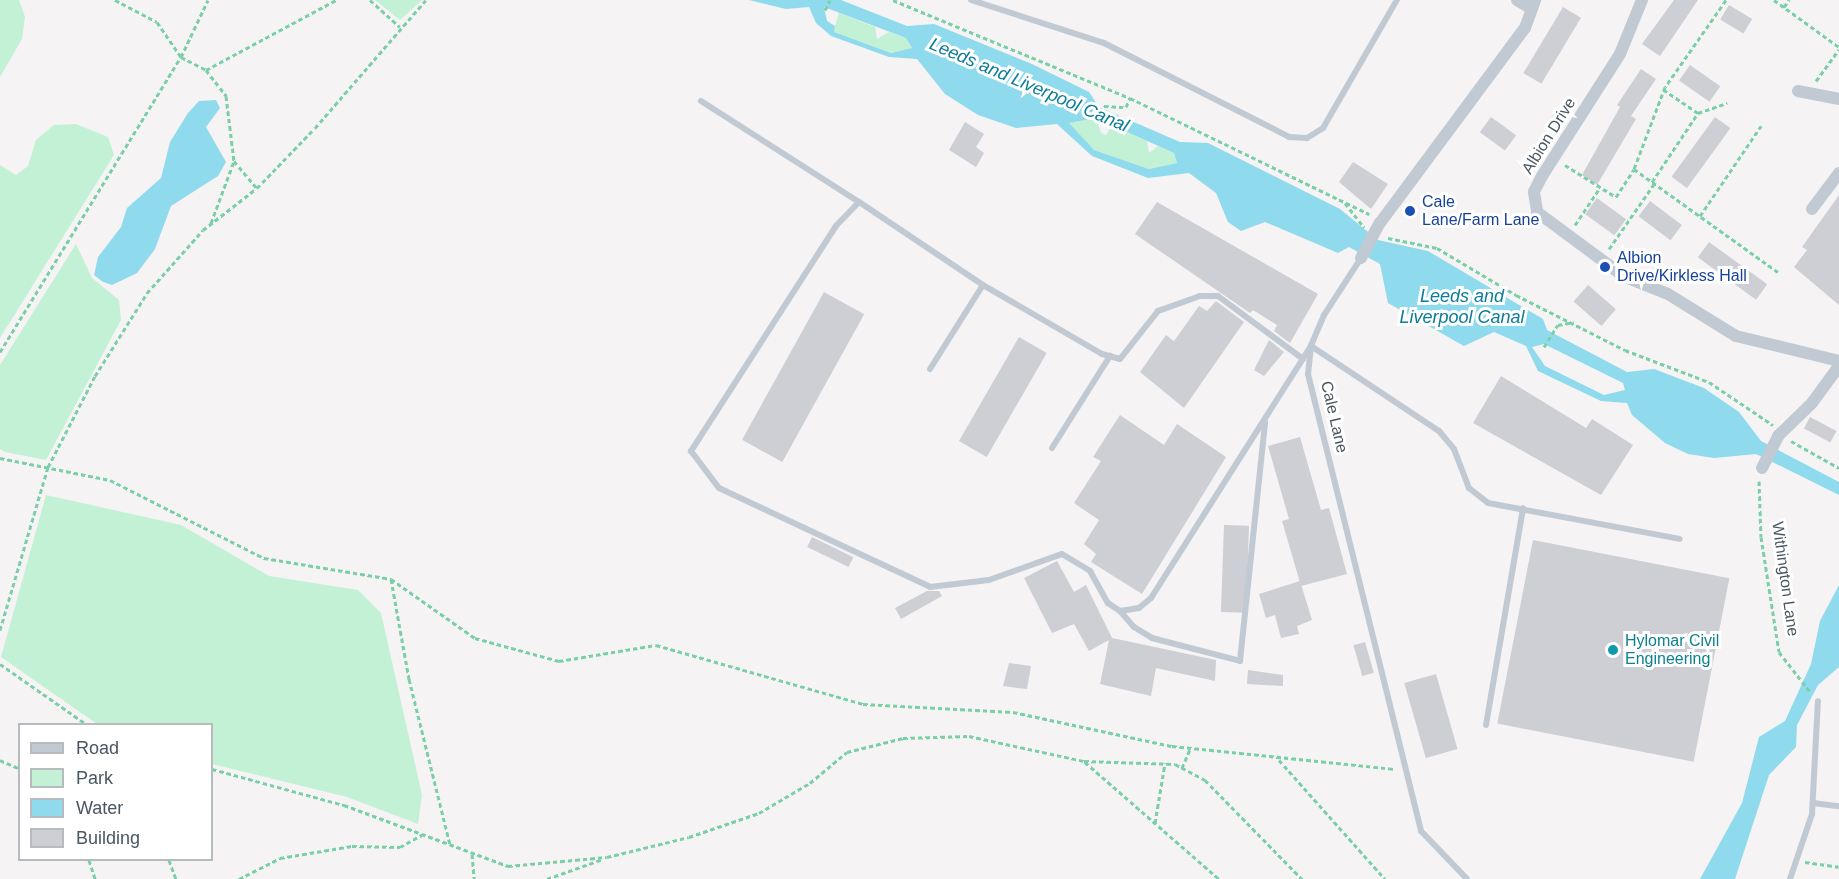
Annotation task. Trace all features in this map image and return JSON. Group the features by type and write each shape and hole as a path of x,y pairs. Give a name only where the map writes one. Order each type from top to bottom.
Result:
{"street":[{"path":"1517,0 1534,5"},
{"name":"Albion Drive","path":"1642,0 1620,54 1534,192 1537,212 1625,277 1668,294 1736,336 1839,361"},
{"name":"Cale Lane","path":"1361,258 1381,222 1525,28 1534,5"},
{"path":"1798,91 1839,99"},
{"path":"1812,209 1839,173"},
{"path":"1762,468 1781,434 1839,366"}],"lane":[{"path":"971,0 1104,43 1289,137 1307,138 1323,128 1397,0"},
{"path":"701,101 983,285 1110,356 1120,359 1158,311 1200,296 1218,296 1303,358"},
{"path":"859,202 836,226 691,451 720,488 930,587 989,580 1062,554 1090,571 1108,603 1120,611 1134,627 1152,638 1240,661 1265,418"},
{"name":"Cale Lane","path":"1361,258 1324,315 1311,346 1308,374 1316,420 1367,604 1421,831 1456,862 1467,879"},
{"path":"930,369 983,285"},
{"path":"1120,611 1138,608 1151,598 1311,346 1439,431 1454,449 1469,488 1488,503 1680,539"},
{"path":"1052,448 1110,356"},
{"path":"1486,725 1523,508"},
{"path":"1790,879 1813,803 1818,701"},
{"path":"1813,803 1839,806"}],"path":[{"path":"116,0 157,22 181,57 206,70 226,96 234,160 229,183 210,224"},
{"path":"0,352 181,57 208,0"},
{"path":"206,70 336,0"},
{"path":"370,0 400,27"},
{"path":"0,630 48,467 95,376 147,293 210,224 257,188 426,0"},
{"path":"825,10 830,0"},
{"path":"893,0 1130,98 1345,202 1381,222"},
{"path":"1554,157 1599,189 1616,197 1634,169 1664,90 1726,0"},
{"path":"1774,0 1839,48 1813,85 1798,91"},
{"path":"1784,7 1789,0"},
{"path":"1664,90 1698,113"},
{"path":"1098,120 1104,106 1126,107 1130,98"},
{"path":"1609,249 1698,113 1727,103"},
{"path":"1700,216 1761,126"},
{"path":"234,160 257,188"},
{"path":"1634,169 1778,272"},
{"path":"1575,225 1599,189"},
{"path":"1345,202 1374,234"},
{"path":"1381,238 1437,248 1516,295 1575,322 1624,350 1709,382 1793,443 1839,468"},
{"path":"1544,347 1553,330 1575,322"},
{"path":"0,458 110,480 264,558 391,579 475,638 559,661 656,645 863,704 1013,712 1190,748 1278,759 1406,770"},
{"name":"Withington Lane","path":"1762,468 1761,537 1779,652 1790,669 1818,701"},
{"path":"391,579 409,679 450,845"},
{"path":"0,664 85,723"},
{"path":"547,879 607,857 689,837 759,813 810,783 847,752 903,738 969,736 1084,761 1165,763 1182,768 1205,780 1302,879"},
{"path":"1182,768 1190,748"},
{"path":"1278,759 1385,879"},
{"path":"0,760 18,768"},
{"path":"1084,761 1219,879"},
{"path":"1155,823 1165,763"},
{"path":"213,769 344,806 508,866 607,857"},
{"path":"239,879 280,858 352,846 400,848 422,835"},
{"path":"472,854 474,879"},
{"path":"89,861 95,879"},
{"path":"169,861 176,879"},
{"path":"1797,861 1839,867"}],"green space":[{"path":"0,0 19,0 25,17 22,39 0,77"},
{"path":"375,0 422,0 400,20"},
{"path":"839,13 875,27 877,39 889,32 906,38 912,48 891,53 833,32"},
{"path":"1096,118 1101,133 1106,135 1112,125 1147,141 1149,153 1158,146 1174,153 1177,163 1149,169 1094,150 1068,123"},
{"path":"76,124 108,137 114,155 0,338 0,165 16,175 28,166 36,140 54,125"},
{"path":"76,244 92,278 119,300 121,320 46,460 5,452 0,449 0,365"},
{"path":"46,495 181,525 269,576 358,590 381,613 422,795 418,824 347,797 213,764 213,723 96,723 1,657"}],"water":[{"name":"Leeds and Liverpool Canal","path":"749,0 841,0 907,26 934,24 1032,64 1089,92 1099,107 1180,142 1208,143 1340,209 1378,240 1428,251 1543,319 1547,330 1627,372 1654,369 1704,388 1739,412 1761,441 1839,482 1839,495 1756,454 1714,458 1688,454 1665,443 1632,415 1627,403 1601,401 1538,371 1526,346 1494,332 1464,346 1388,303 1380,264 1349,247 1338,253 1265,222 1241,231 1228,222 1216,193 1189,173 1148,178 1092,156 1057,124 1016,128 978,115 945,94 917,59 889,57 831,36 816,23 809,7 786,9","holes":["824,7 906,38 912,48 891,53 834,32 835,26 827,21","1096,118 1174,153 1177,163 1149,169 1094,150 1069,123","1544,344 1623,383 1625,390 1604,395 1545,366 1532,347"]},
{"path":"216,100 220,108 206,127 226,162 218,176 171,206 155,249 137,273 112,285 103,282 94,275 98,257 121,227 127,208 161,178 170,142 188,113 199,101"},
{"path":"1839,585 1839,667 1818,685 1797,725 1796,747 1769,775 1735,879 1700,879 1742,803 1759,737 1785,721 1811,664 1820,621"}],"building":[{"path":"1674,0 1698,0 1660,56 1642,44"},
{"path":"1729,5 1752,19 1743,33 1720,20"},
{"path":"1563,7 1581,18 1541,84 1523,73"},
{"path":"1690,65 1720,86 1709,102 1679,81"},
{"path":"1641,69 1656,79 1631,116 1636,119 1597,185 1582,175 1620,107 1617,105"},
{"path":"1491,117 1516,135 1505,151 1480,132"},
{"path":"1715,117 1730,128 1687,188 1672,177"},
{"path":"965,122 984,134 976,147 984,153 976,167 949,150"},
{"path":"1353,162 1388,184 1371,209 1339,182"},
{"path":"1839,195 1839,305 1794,267 1807,250 1802,247"},
{"path":"1597,198 1626,219 1614,235 1585,214"},
{"path":"1650,201 1682,225 1671,240 1639,216"},
{"path":"1157,202 1318,294 1290,343 1274,331 1277,325 1253,310 1250,313 1135,234"},
{"path":"1709,242 1767,284 1756,300 1698,257"},
{"path":"1588,285 1616,309 1601,326 1574,302"},
{"path":"824,292 864,314 782,462 742,440"},
{"path":"1216,301 1244,322 1184,408 1140,372 1166,335 1174,341 1199,306 1207,311"},
{"path":"1019,337 1047,353 987,457 959,441"},
{"path":"1269,340 1284,352 1264,376 1254,370"},
{"path":"1501,376 1586,428 1592,419 1633,445 1601,495 1473,423"},
{"path":"1120,415 1164,445 1177,424 1226,457 1142,594 1091,562 1096,554 1084,544 1099,520 1074,503 1101,461 1093,457"},
{"path":"1810,417 1836,431 1830,443 1804,428"},
{"path":"1300,437 1321,510 1329,508 1347,574 1301,586 1282,521 1289,519 1268,446"},
{"path":"1224,525 1249,526 1246,613 1221,612"},
{"path":"812,537 853,557 849,567 807,547"},
{"name":"Hylomar Civil Engineering","path":"1533,540 1729,578 1694,762 1497,724"},
{"path":"1057,561 1074,592 1086,585 1112,638 1216,660 1215,681 1156,668 1151,696 1100,684 1109,640 1089,651 1074,624 1052,633 1024,578"},
{"path":"1300,581 1312,620 1297,626 1299,634 1281,638 1275,615 1266,618 1259,594"},
{"path":"927,591 939,591 942,596 901,619 895,608"},
{"path":"1365,642 1374,673 1362,676 1353,645"},
{"path":"1009,663 1031,666 1027,689 1003,686"},
{"path":"1248,670 1283,675 1283,686 1247,684"},
{"path":"1436,674 1457,749 1426,758 1404,683"}],"place":[{"name":"Cale Lane/Farm Lane","path":"1410,211"},
{"name":"Albion Drive/Kirkless Hall","path":"1605,267"},
{"name":"Hylomar Civil Engineering","path":"1613,650"}]}
